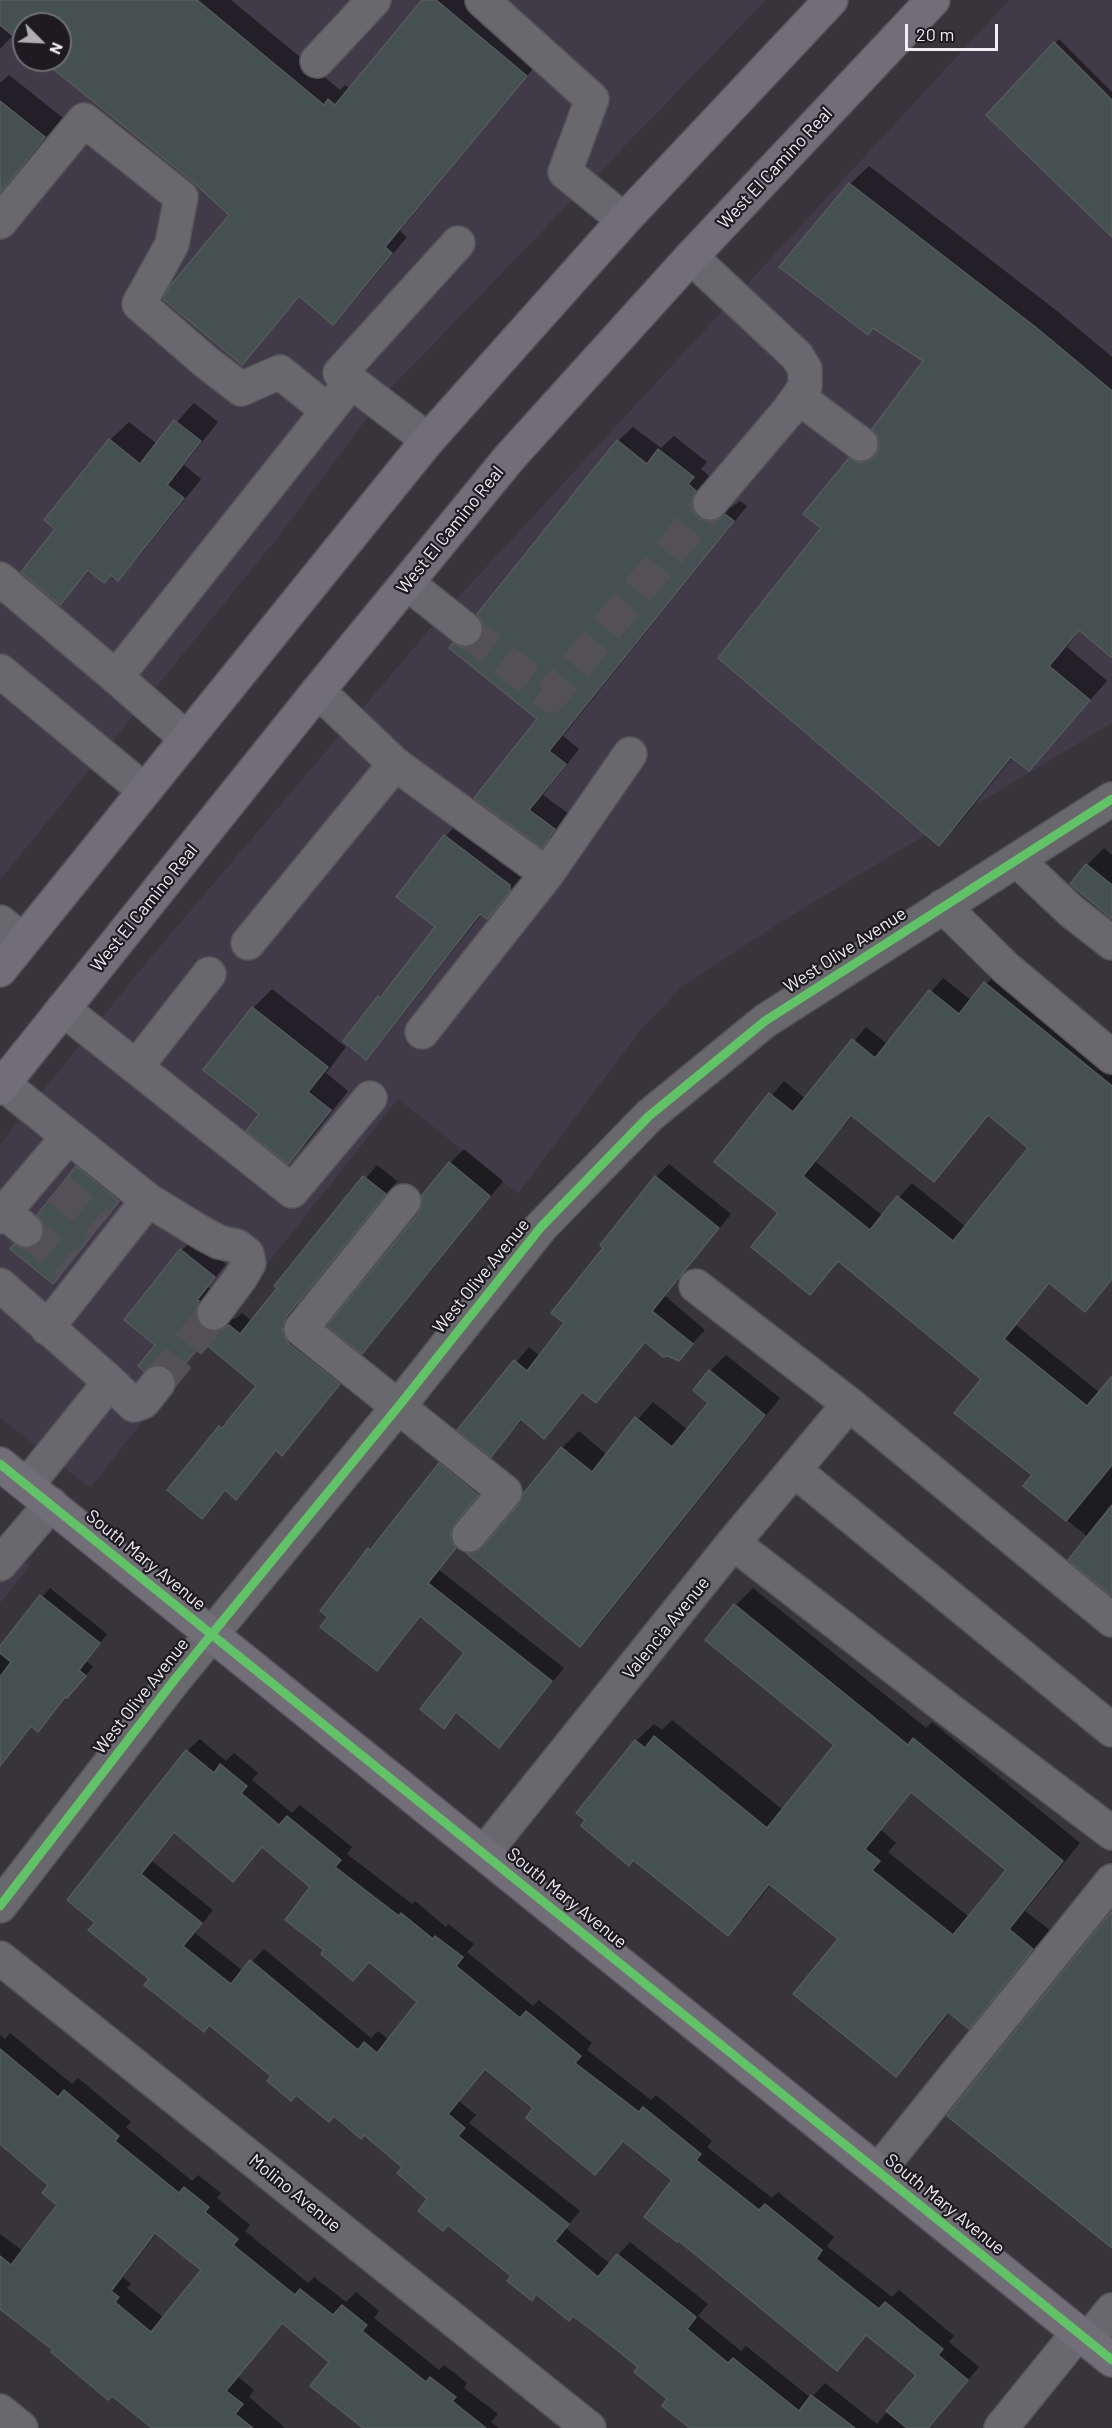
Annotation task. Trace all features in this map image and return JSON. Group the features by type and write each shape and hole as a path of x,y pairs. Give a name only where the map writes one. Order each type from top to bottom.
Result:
{"main road":[{"path":"0,970 12,931 144,790 428,440 624,220 831,0"},
{"name":"West El Camino Real","path":"2,1086 318,691 510,457 691,257 933,0"},
{"name":"South Mary Avenue","path":"0,1464 870,2163 1092,2345"}],"street":[{"path":"317,61 374,0"},
{"path":"482,0 592,99 565,172 624,220"},
{"path":"0,222 84,120 181,197 172,244 140,303 206,362 241,389 280,372 328,411"},
{"path":"428,440 340,373 458,243"},
{"path":"691,257 797,356 805,369 805,387 798,397 710,503"},
{"path":"116,677 351,382"},
{"path":"798,397 861,444"},
{"path":"0,579 186,738"},
{"path":"407,583 465,629"},
{"path":"0,671 144,790"},
{"path":"318,691 395,764 547,873"},
{"path":"422,1032 547,873 630,754"},
{"path":"248,944 395,764"},
{"name":"West Olive Avenue","path":"0,1906 212,1633 398,1407 541,1227 649,1116 765,1021 1112,799"},
{"path":"1017,860 1071,911 1112,943"},
{"path":"943,906 1006,968 1112,1056"},
{"path":"136,1067 209,974"},
{"path":"63,1009 292,1191 370,1098"},
{"path":"2,1086 148,1200 202,1233 219,1242 237,1246 247,1254 249,1263 242,1276 214,1313"},
{"path":"10,1220 49,1180 68,1137"},
{"path":"47,1328 78,1271 109,1232 148,1200"},
{"path":"404,1201 301,1329 505,1492 469,1535"},
{"path":"0,1285 134,1405 143,1402 158,1383"},
{"path":"696,1286 849,1404 1112,1620"},
{"path":"3,1554 110,1382"},
{"name":"Valencia Avenue","path":"484,1853 849,1404"},
{"path":"794,1470 1112,1730"},
{"path":"734,1543 1112,1833"},
{"path":"870,2163 1112,1881"},
{"path":"870,2163 1076,1893"},
{"name":"Molino Avenue","path":"0,1958 589,2428"},
{"path":"1000,2428 1092,2345 1112,2310"},
{"path":"0,2411 21,2428"}],"shaded area":[{"path":"0,0 766,0 385,394 274,542 0,880"},
{"path":"1009,0 1112,0 1112,723 792,915 683,986 639,1032 518,1194 398,1099 90,1488 0,1418 0,1144 151,957 441,616"},
{"path":"0,1542 30,1566 0,1603"}],"building":[{"path":"0,0 197,0 324,105 328,99 335,105 422,0 436,0 527,76 385,247 392,253 333,325 299,296 242,365 163,299 170,286 229,215 193,182 57,72 72,72 72,12 12,12 12,35 0,25"},
{"path":"1054,42 1112,100 1112,237 986,115"},
{"path":"0,101 45,137 0,193"},
{"path":"849,183 1038,329 1112,391 1112,658 1079,630 1049,666 1090,700 1029,771 1011,757 939,846 718,658 821,528 803,514 849,458 859,463 869,461 876,455 879,447 878,437 872,429 923,361 873,328 868,335 779,267"},
{"path":"174,420 201,441 167,485 184,498 118,581 111,575 104,583 88,570 60,605 21,572 55,529 44,520 109,439 140,464"},
{"path":"617,440 647,464 658,449 694,477 688,484 696,491 692,499 692,509 698,518 716,521 725,514 734,521 549,751 566,764 529,810 555,829 542,848 474,798 537,719 449,648 453,643 463,648 479,641 484,631 477,614"},
{"path":"444,835 510,885 510,891 487,919 480,914 366,1060 343,1041 435,927 396,897"},
{"path":"1086,864 1112,885 1112,919 1070,884"},
{"path":"984,982 1112,1086 1112,1279 1085,1312 1049,1283 1004,1339 1087,1406 1112,1376 1112,1465 1066,1521 1023,1486 1032,1475 954,1413 981,1379 838,1261 810,1295 751,1247 778,1213 714,1162 769,1093 793,1112 852,1039 875,1058 929,990 959,1014","holes":["851,1115 934,1182 988,1115 1028,1148 953,1241 897,1196 870,1230 803,1176"]},
{"path":"252,1007 328,1067 308,1092 331,1110 288,1164 246,1131 259,1114 203,1070"},
{"path":"449,1162 490,1196 362,1354 327,1326 419,1213 422,1195"},
{"path":"76,1166 119,1201 53,1284 10,1249 14,1244 22,1248 32,1248 41,1241 44,1224 37,1215"},
{"path":"363,1176 386,1194 286,1317 282,1327 289,1344 340,1384 282,1456 276,1450 236,1500 225,1490 202,1519 167,1490 219,1426 222,1428 256,1386 203,1342 175,1375 169,1368 160,1364 152,1365 144,1371 138,1366 155,1345 124,1320 180,1249 215,1277 197,1300 199,1301 196,1310 197,1321 203,1328 211,1331 221,1330 229,1325 240,1334 277,1288 274,1286"},
{"path":"655,1176 719,1228 652,1311 693,1344 679,1361 668,1356 663,1357 645,1342 596,1403 582,1392 544,1439 521,1419 491,1457 457,1430 514,1360 527,1371 564,1323 551,1313 603,1248 600,1245"},
{"path":"709,1370 765,1415 580,1647 466,1553 475,1553 483,1547 519,1504 523,1494 561,1447 592,1472 635,1417 672,1447 708,1403 693,1390"},
{"path":"439,1463 478,1495 451,1531 451,1541 456,1548 428,1583 552,1681 499,1748 456,1712 444,1729 420,1709 464,1653 420,1616 377,1671 320,1627 328,1617 320,1611 368,1548 370,1550"},
{"path":"1112,1505 1112,1596 1068,1560"},
{"path":"40,1595 100,1643 79,1670 86,1676 67,1698 65,1697 38,1732 31,1726 0,1766 0,1677 11,1662 0,1653 0,1646"},
{"path":"734,1604 908,1745 913,1738 1063,1861 1009,1929 1033,1949 969,2029 948,2012 896,2077 793,1994 838,1939 769,1884 728,1936 633,1860 629,1866 581,1826 585,1820 576,1813 635,1740 645,1748 654,1736 767,1828 834,1745 705,1640","holes":["911,1792 1006,1870 953,1935 872,1870 880,1861 865,1849"]},
{"path":"186,1750 214,1773 220,1764 247,1786 241,1793 279,1825 287,1816 341,1860 335,1867 399,1916 401,1913 433,1939 435,1936 463,1957 456,1966 520,2018 526,2011 581,2056 575,2063 639,2112 643,2107 701,2154 696,2160 759,2210 765,2204 822,2250 816,2259 879,2309 885,2302 943,2349 938,2355 968,2380 928,2428 907,2428 886,2411 916,2375 866,2335 837,2371 679,2241 677,2242 644,2217 672,2180 623,2141 595,2175 526,2118 533,2108 485,2069 448,2114 465,2128 458,2136 569,2224 555,2241 598,2277 617,2254 696,2317 687,2329 728,2363 733,2358 799,2411 811,2395 855,2428 690,2428 662,2406 667,2399 634,2372 638,2367 602,2338 573,2316 569,2321 536,2294 532,2301 507,2281 511,2276 448,2225 443,2231 418,2211 427,2199 397,2173 402,2167 364,2135 361,2139 334,2116 329,2122 296,2095 291,2101 267,2081 271,2076 209,2025 204,2032 144,1985 149,1979 88,1930 95,1923 67,1900","holes":["174,1832 233,1882 262,1847 310,1887 285,1920 324,1950 321,1954 353,1981 369,1962 417,2002 377,2053 364,2042 358,2050 250,1960 231,1984 183,1946 202,1923 141,1874"]},
{"path":"1112,1911 1112,2248 947,2116"},
{"path":"0,2049 58,2097 64,2090 119,2136 115,2141 179,2193 184,2187 209,2207 205,2212 238,2239 233,2245 295,2295 300,2289 333,2315 342,2305 367,2325 362,2331 426,2382 430,2377 456,2397 452,2401 486,2428 363,2428 310,2386 329,2362 282,2323 226,2391 243,2404 235,2414 253,2428 152,2428 112,2396 108,2400 51,2352 53,2350 0,2309 0,2256 11,2265 57,2205 42,2193 48,2185 0,2144","holes":["155,2233 201,2270 151,2332 115,2302 119,2297 111,2291"]}],"tunnel":[{"path":"465,629 551,696 710,503"},
{"path":"58,1188 101,1225"},
{"path":"26,1230 69,1264"},
{"path":"158,1383 214,1313"}],"cycle path":[{"path":"0,1906 175,1679 398,1407 541,1227 649,1116 765,1021 1112,799"},
{"path":"0,1464 1112,2360"}]}
